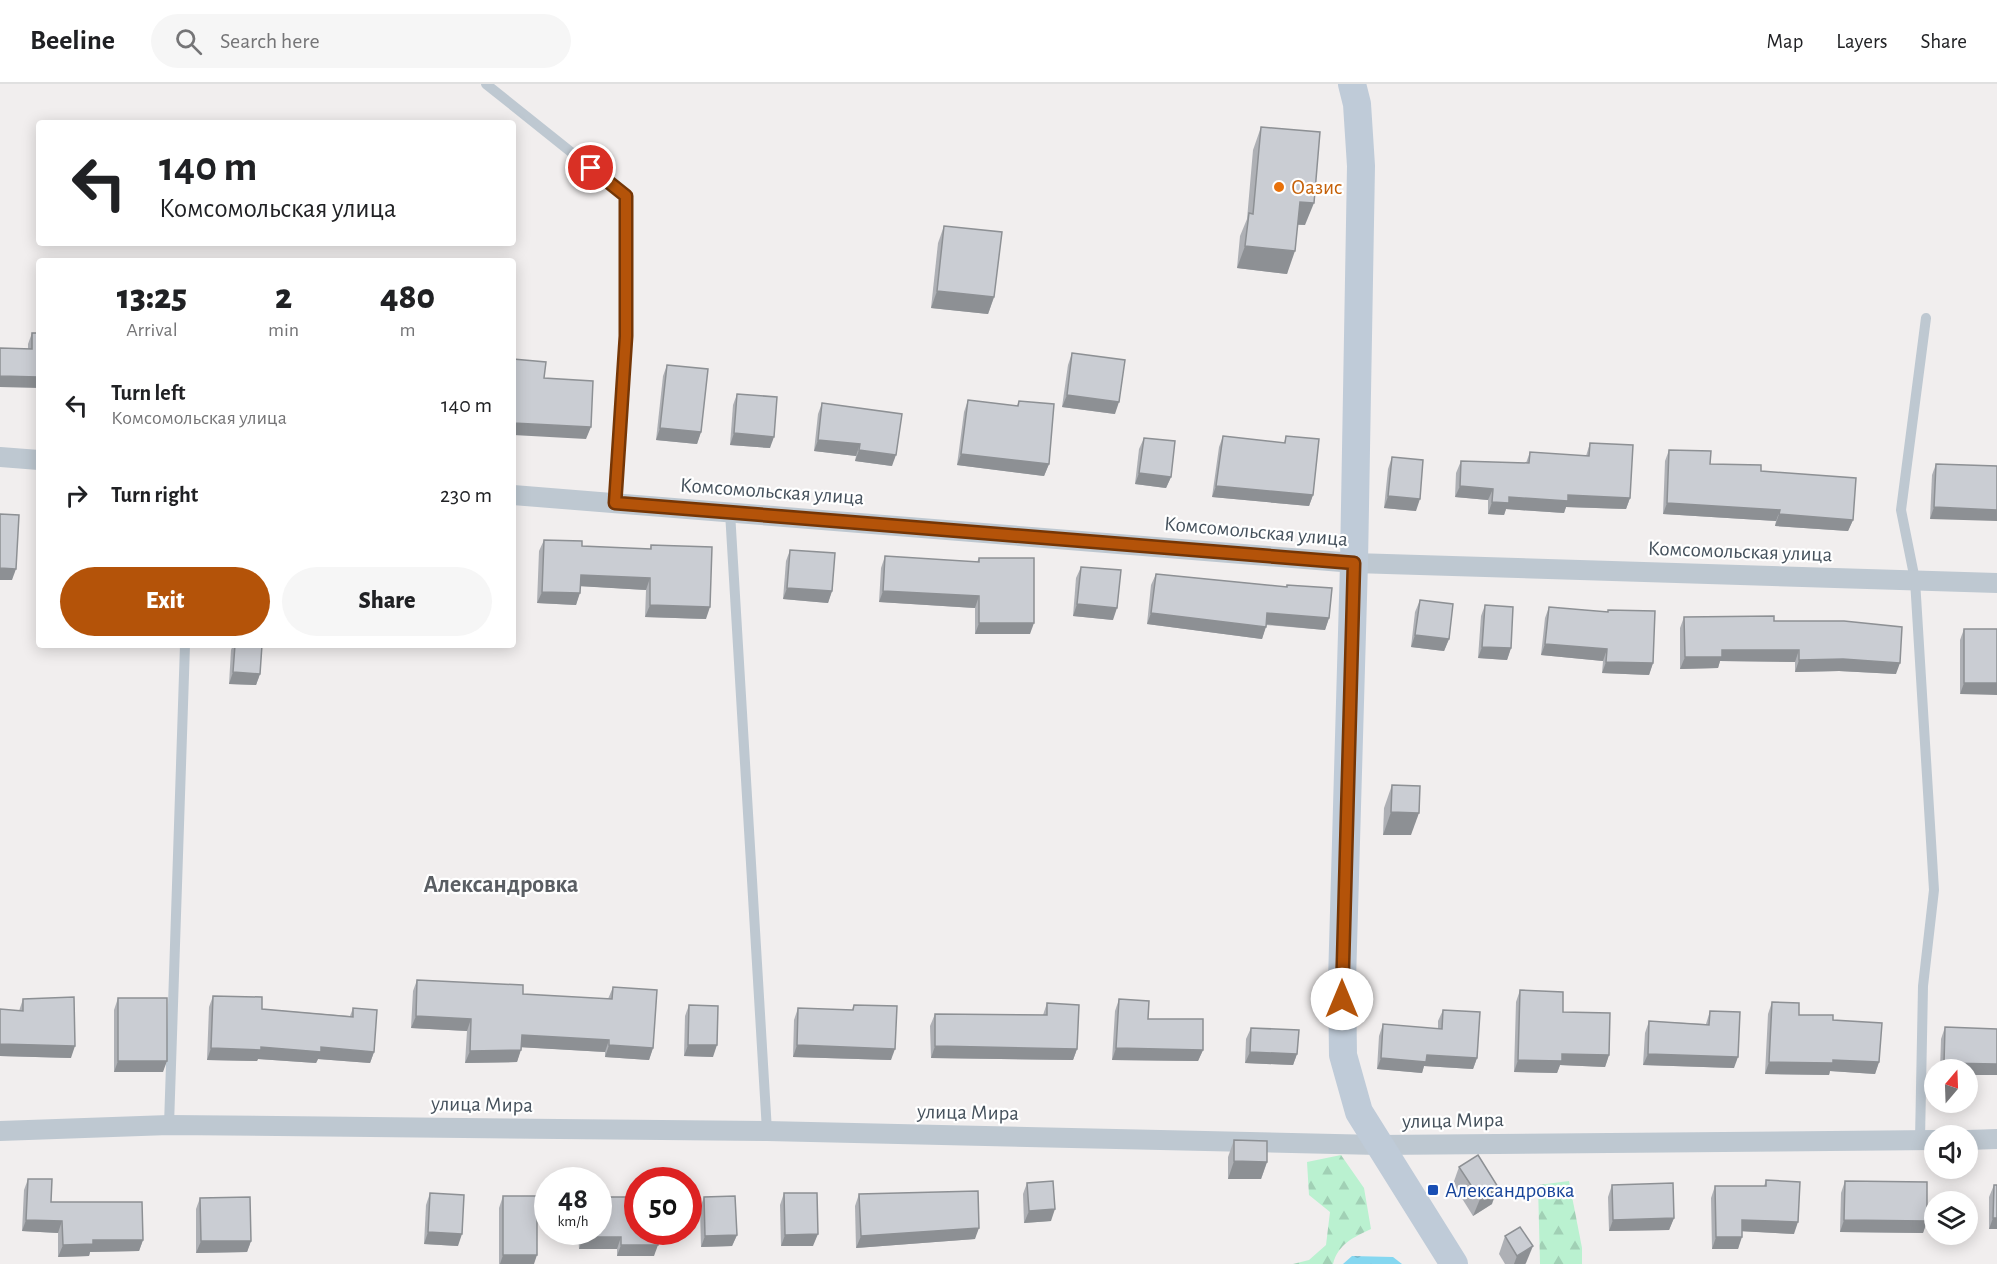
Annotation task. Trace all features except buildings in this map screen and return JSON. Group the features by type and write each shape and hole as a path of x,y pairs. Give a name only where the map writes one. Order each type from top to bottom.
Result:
{"main road":[{"path":"1352,84 1357,104 1361,166 1354,563 1342,981 1343,1055 1359,1112 1454,1264"}],"street":[{"path":"0,457 36,460"},
{"name":"Комсомольская улица","path":"516,495 1354,563 1997,583"},
{"name":"улица Мира","path":"0,1131 169,1125 767,1131 1378,1145 1924,1140"},
{"path":"1978,1140 1997,1140"}],"lane":[{"path":"486,84 626,196 626,336 615,503"},
{"path":"1926,318 1901,510 1915,580 1935,890 1923,986 1927,1125"},
{"path":"730,512 767,1131"},
{"path":"169,1125 185,648"}],"green space":[{"path":"1341,1155 1364,1188 1371,1229 1343,1246 1333,1264 1293,1264 1309,1260 1326,1245 1330,1212 1309,1195 1307,1162"},
{"path":"1569,1181 1582,1248 1582,1264 1540,1264 1538,1185"}],"water":[{"path":"1352,1256 1393,1257 1402,1264 1343,1264"}],"place":[{"name":"Оазис","path":"1279,187"},
{"name":"Александровка","path":"1433,1190"}],"district":[{"name":"Александровка","path":"501,884"}],"route":[{"path":"591,168 626,196 626,336 615,503 1354,563 1342,999"}]}
